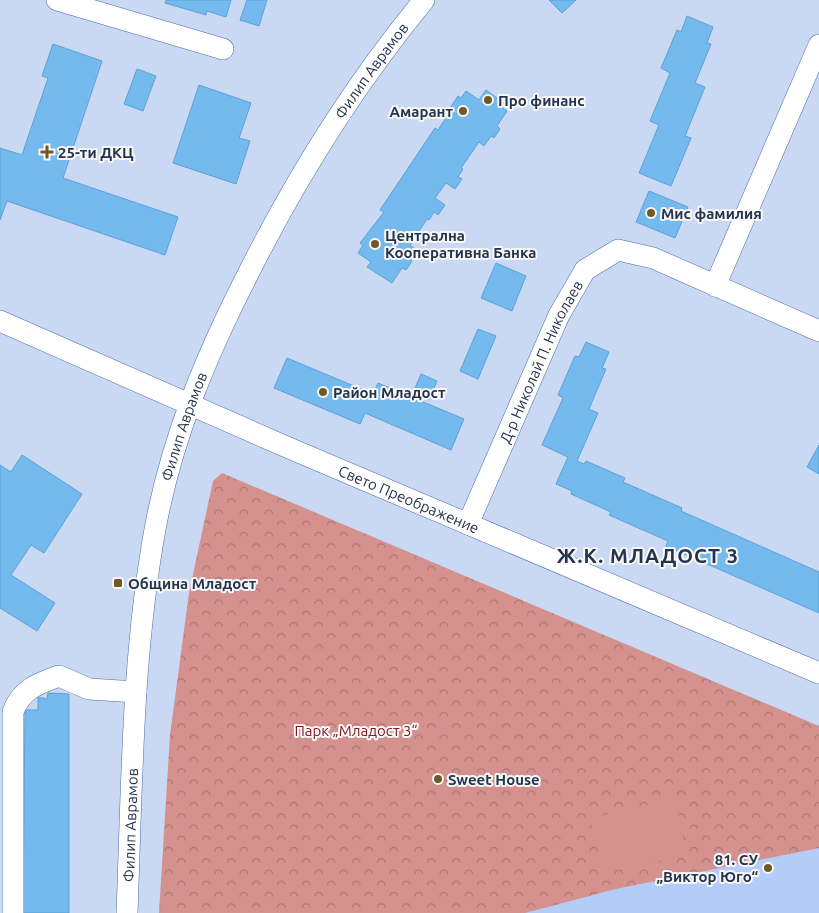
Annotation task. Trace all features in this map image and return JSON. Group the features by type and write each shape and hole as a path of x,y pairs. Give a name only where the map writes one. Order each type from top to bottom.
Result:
{"street":[{"path":"57,0 223,49"},
{"name":"Филип Аврамов","path":"126,913 136,692 142,630 156,523 189,404 202,368 282,206 339,112 424,0"},
{"path":"715,286 819,46"},
{"name":"Д-р Николай П. Николаев","path":"468,524 559,315 585,270 618,250 653,258 819,331"},
{"name":"Свето Преображение","path":"0,321 468,524 819,673"},
{"path":"13,913 13,712 15,705 35,684 59,676 64,676 89,689 136,692"}],"shaded area":[{"name":"81. СУ „Виктор Юго“","path":"819,848 819,913 525,913 616,889"}],"green space":[{"name":"Парк „Младост 3“","path":"222,473 819,726 819,848 616,889 525,913 159,913 170,735 189,593 213,481"},
{"path":"675,799 687,855 603,873 590,818"}],"building":[{"path":"166,0 231,0 226,17 207,11 206,15 165,3"},
{"path":"247,0 267,0 259,26 240,20"},
{"path":"549,0 576,0 562,13"},
{"path":"687,16 713,27 707,43 711,44 695,83 705,87 685,136 691,138 671,186 639,173 659,125 650,121 670,73 661,68 677,30 681,32"},
{"name":"25-ти ДКЦ","path":"53,44 102,61 63,178 178,217 165,255 7,201 0,220 0,148 22,155 48,78 42,76"},
{"path":"137,69 156,76 143,111 124,104"},
{"path":"199,85 251,103 239,138 250,141 236,184 173,163"},
{"path":"486,90 504,103 502,107 507,111 497,126 500,129 494,138 491,136 484,146 479,142 461,168 463,169 458,177 462,179 455,189 446,183 435,198 445,205 438,215 434,212 429,220 427,219 410,245 415,249 409,258 412,261 406,270 402,268 392,283 367,267 371,262 358,253 363,245 360,243 384,212 380,210 435,128 438,130 458,96 461,98 466,91 479,100"},
{"path":"649,191 688,207 675,238 636,222"},
{"path":"496,263 526,276 512,311 481,298"},
{"path":"478,329 496,336 478,379 460,371"},
{"path":"586,342 609,352 602,368 606,369 589,409 598,413 577,461 584,464 586,461 625,478 623,482 682,508 681,511 819,572 819,613 666,546 668,541 609,515 611,512 571,494 572,491 556,484 568,457 542,445 563,398 558,395 575,356 579,357"},
{"path":"287,358 373,394 378,383 464,419 451,450 365,413 360,424 274,388"},
{"path":"421,374 437,381 429,400 413,393"},
{"path":"819,445 819,474 807,467"},
{"path":"22,455 82,494 44,553 31,545 11,575 55,603 37,631 0,608 0,465 11,472"},
{"path":"48,693 69,694 69,913 23,913 25,710 38,710 38,697 47,699"}],"place":[{"name":"Про финанс","path":"488,100"},
{"name":"Амарант","path":"463,111"},
{"name":"25-ти ДКЦ","path":"47,152"},
{"name":"Мис фамилия","path":"651,213"},
{"name":"Централна Кооперативна Банка","path":"375,244"},
{"name":"Район Младост","path":"323,392"},
{"name":"Община Младост","path":"118,583"},
{"name":"Sweet House","path":"438,779"},
{"name":"81. СУ „Виктор Юго“","path":"768,868"}],"district":[{"name":"Ж.К. МЛАДОСТ 3","path":"648,555"}]}
